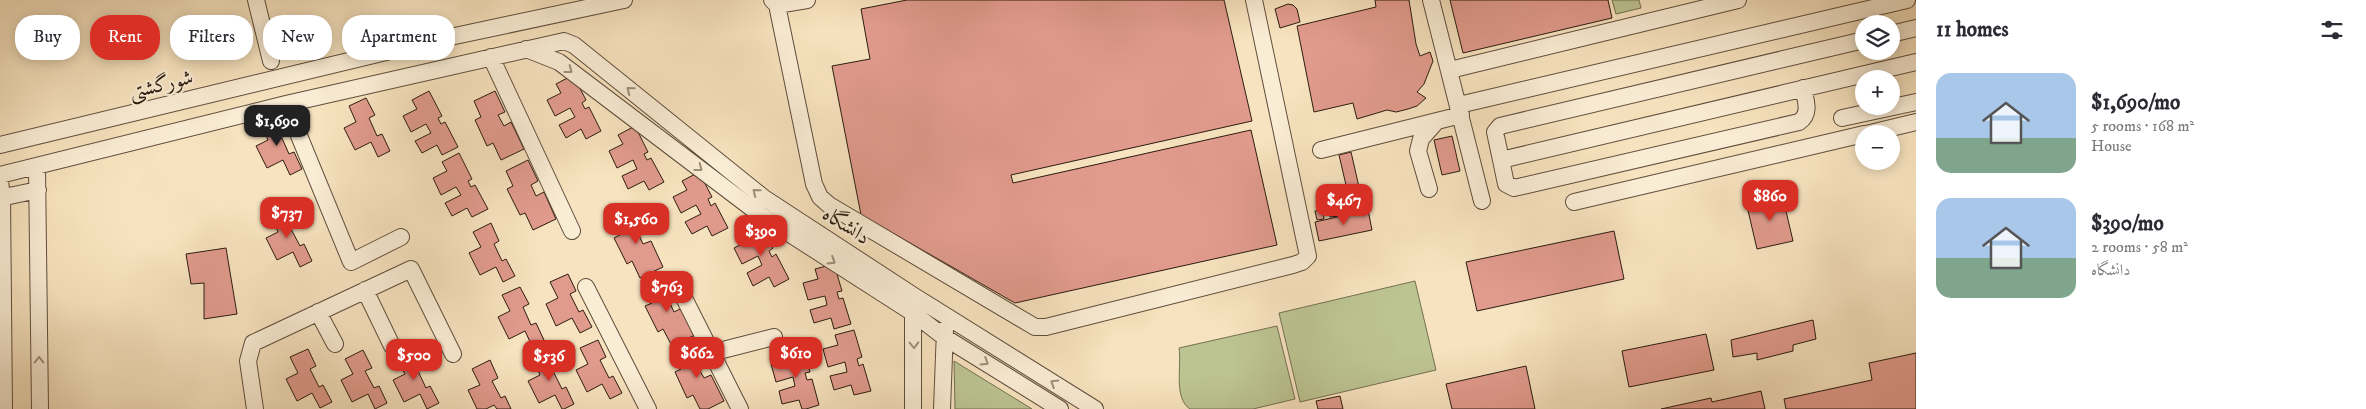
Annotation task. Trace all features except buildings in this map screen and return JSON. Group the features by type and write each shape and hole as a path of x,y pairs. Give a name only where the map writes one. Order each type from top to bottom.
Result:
{"street":[{"path":"256,0 271,61"},
{"name":"شورگشتی","path":"0,144 436,40 624,0"},
{"path":"807,0 774,2 814,184 820,197 829,205 1035,327 1046,327 1293,265 1302,262 1308,256 1254,0"},
{"path":"1431,0 1482,201"},
{"path":"1450,70 1738,0"},
{"path":"1321,150 1436,122 1460,110 1508,95 1907,0"},
{"path":"1900,32 1916,28"},
{"name":"دانشگاه","path":"526,50 564,41 574,45 764,198 914,296 1095,409"},
{"path":"1804,88 1808,112 1806,118 1790,124 1514,188 1506,184 1495,132 1500,126 1855,42"},
{"path":"0,176 286,104 526,50"},
{"name":"دانشگاه","path":"526,50 559,62 762,216 912,313 944,337 1060,409"},
{"path":"491,57 572,232"},
{"path":"1501,160 1916,62"},
{"path":"1508,95 1505,100 1512,124"},
{"path":"1842,118 1916,102"},
{"path":"286,104 351,262 401,237"},
{"path":"1428,189 1418,151 1418,144 1436,122"},
{"path":"1900,126 1916,122"},
{"path":"1574,202 1855,136"},
{"path":"37,168 40,409"},
{"path":"0,181 4,409"},
{"path":"1,198 38,190"},
{"path":"255,409 248,361 253,343 411,269 453,354"},
{"path":"586,287 648,409"},
{"path":"365,290 392,346"},
{"path":"680,290 740,409"},
{"path":"913,409 912,313 914,296"},
{"path":"318,312 335,344"},
{"path":"942,409 946,316"},
{"path":"711,353 774,337"}],"green space":[{"path":"1612,0 1639,0 1641,8 1616,14"},
{"path":"1415,281 1436,370 1300,402 1279,313"},
{"path":"1277,326 1295,399 1253,409 1190,409 1185,404 1179,381 1179,348"},
{"path":"954,361 1032,409 955,409"}]}
